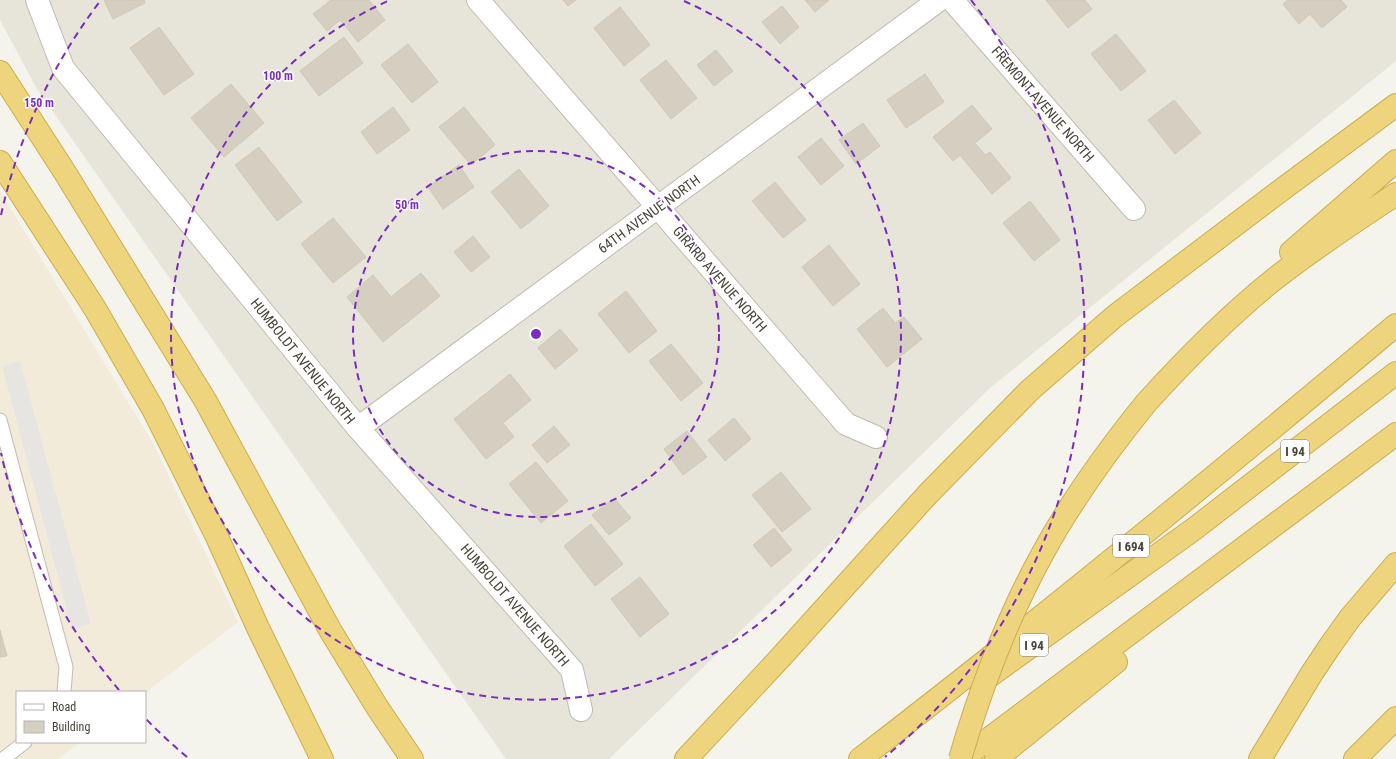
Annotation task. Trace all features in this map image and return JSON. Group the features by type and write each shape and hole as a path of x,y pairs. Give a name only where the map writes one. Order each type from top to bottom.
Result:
{"highway":[{"path":"0,72 64,172 205,400 330,630 377,707 412,759"},
{"path":"686,759 776,663 922,500 1030,390 1115,316 1396,105"},
{"path":"961,759 989,671 1014,612 1043,552 1061,521 1094,471 1146,403 1226,315 1262,279 1308,237 1396,161"},
{"path":"0,162 94,307 153,408 217,537 258,628 322,759"},
{"path":"1191,354 1272,281 1396,194"},
{"name":"I 694","path":"860,759 959,683 1130,546 1396,325"},
{"name":"I 94","path":"872,759 1047,636 1194,529 1396,373"},
{"path":"961,759 1396,434"},
{"path":"996,759 1396,434"},
{"path":"1260,759 1330,646 1350,618 1396,564"},
{"path":"1354,759 1396,718"},
{"path":"1372,759 1396,736"}],"street":[{"name":"HUMBOLDT AVENUE NORTH","path":"37,0 63,68 358,428 572,670 582,710"},
{"name":"GIRARD AVENUE NORTH","path":"478,0 846,424 876,437"},
{"name":"64TH AVENUE NORTH","path":"358,428 939,0"},
{"name":"FREMONT AVENUE NORTH","path":"952,0 1134,209"}],"lane":[{"path":"0,420 66,666 64,691"},
{"path":"3,759 24,743"}],"shaded area":[{"path":"0,0 1396,0 1396,61 990,388 609,759 506,759 37,89 0,20"},
{"path":"0,191 154,445 238,622 146,692 146,691 16,691 16,743 79,743 58,759 0,759"},
{"path":"20,361 91,624 72,629 2,366"}],"building":[{"path":"104,0 144,0 145,3 113,19"},
{"path":"331,0 369,0 385,20 358,42 340,20 327,31 313,14"},
{"path":"563,0 576,0 568,6"},
{"path":"805,0 829,0 815,12"},
{"path":"1046,0 1085,0 1092,9 1068,28"},
{"path":"1288,0 1341,0 1347,7 1322,28 1310,14 1299,24 1283,4"},
{"path":"782,6 799,27 780,44 762,22"},
{"path":"620,7 650,45 624,66 594,28"},
{"path":"159,27 194,74 164,95 130,48"},
{"path":"1116,34 1146,71 1121,91 1091,54"},
{"path":"344,37 363,63 319,96 300,71"},
{"path":"408,44 438,82 412,103 381,65"},
{"path":"716,50 733,71 714,86 697,65"},
{"path":"666,60 697,98 671,119 640,80"},
{"path":"925,74 944,102 906,128 887,100"},
{"path":"231,84 264,123 224,157 191,118"},
{"path":"1174,100 1201,133 1175,154 1148,120"},
{"path":"972,105 992,129 975,143 985,155 990,152 1011,178 992,194 960,155 953,161 933,137"},
{"path":"393,107 410,130 377,154 361,132"},
{"path":"464,107 495,145 471,165 439,127"},
{"path":"863,123 880,146 856,164 839,140"},
{"path":"821,138 844,166 821,185 798,157"},
{"path":"259,147 302,202 277,221 235,165"},
{"path":"459,165 474,187 443,209 428,187"},
{"path":"519,169 549,206 521,229 491,192"},
{"path":"775,182 806,220 783,238 752,201"},
{"path":"1030,201 1060,240 1034,261 1003,223"},
{"path":"333,218 366,257 333,283 301,244"},
{"path":"473,236 490,257 471,272 454,252"},
{"path":"829,245 860,284 833,306 802,267"},
{"path":"421,273 440,296 383,342 347,297 373,275 391,297"},
{"path":"626,291 657,331 629,353 598,314"},
{"path":"883,308 895,323 904,317 922,339 887,367 857,329"},
{"path":"560,329 578,350 555,369 538,348"},
{"path":"671,344 703,383 681,401 649,361"},
{"path":"510,374 531,400 503,423 514,437 486,459 454,419"},
{"path":"734,418 751,439 725,461 708,440"},
{"path":"554,426 570,445 547,463 532,445"},
{"path":"687,431 707,457 683,475 664,449"},
{"path":"536,462 568,501 541,523 509,484"},
{"path":"781,472 811,509 782,532 752,495"},
{"path":"614,498 631,518 609,535 592,515"},
{"path":"591,524 623,564 595,586 564,546"},
{"path":"774,528 792,550 771,567 753,545"},
{"path":"640,577 669,614 640,637 611,599"},
{"path":"0,630 7,656 0,657"}]}
